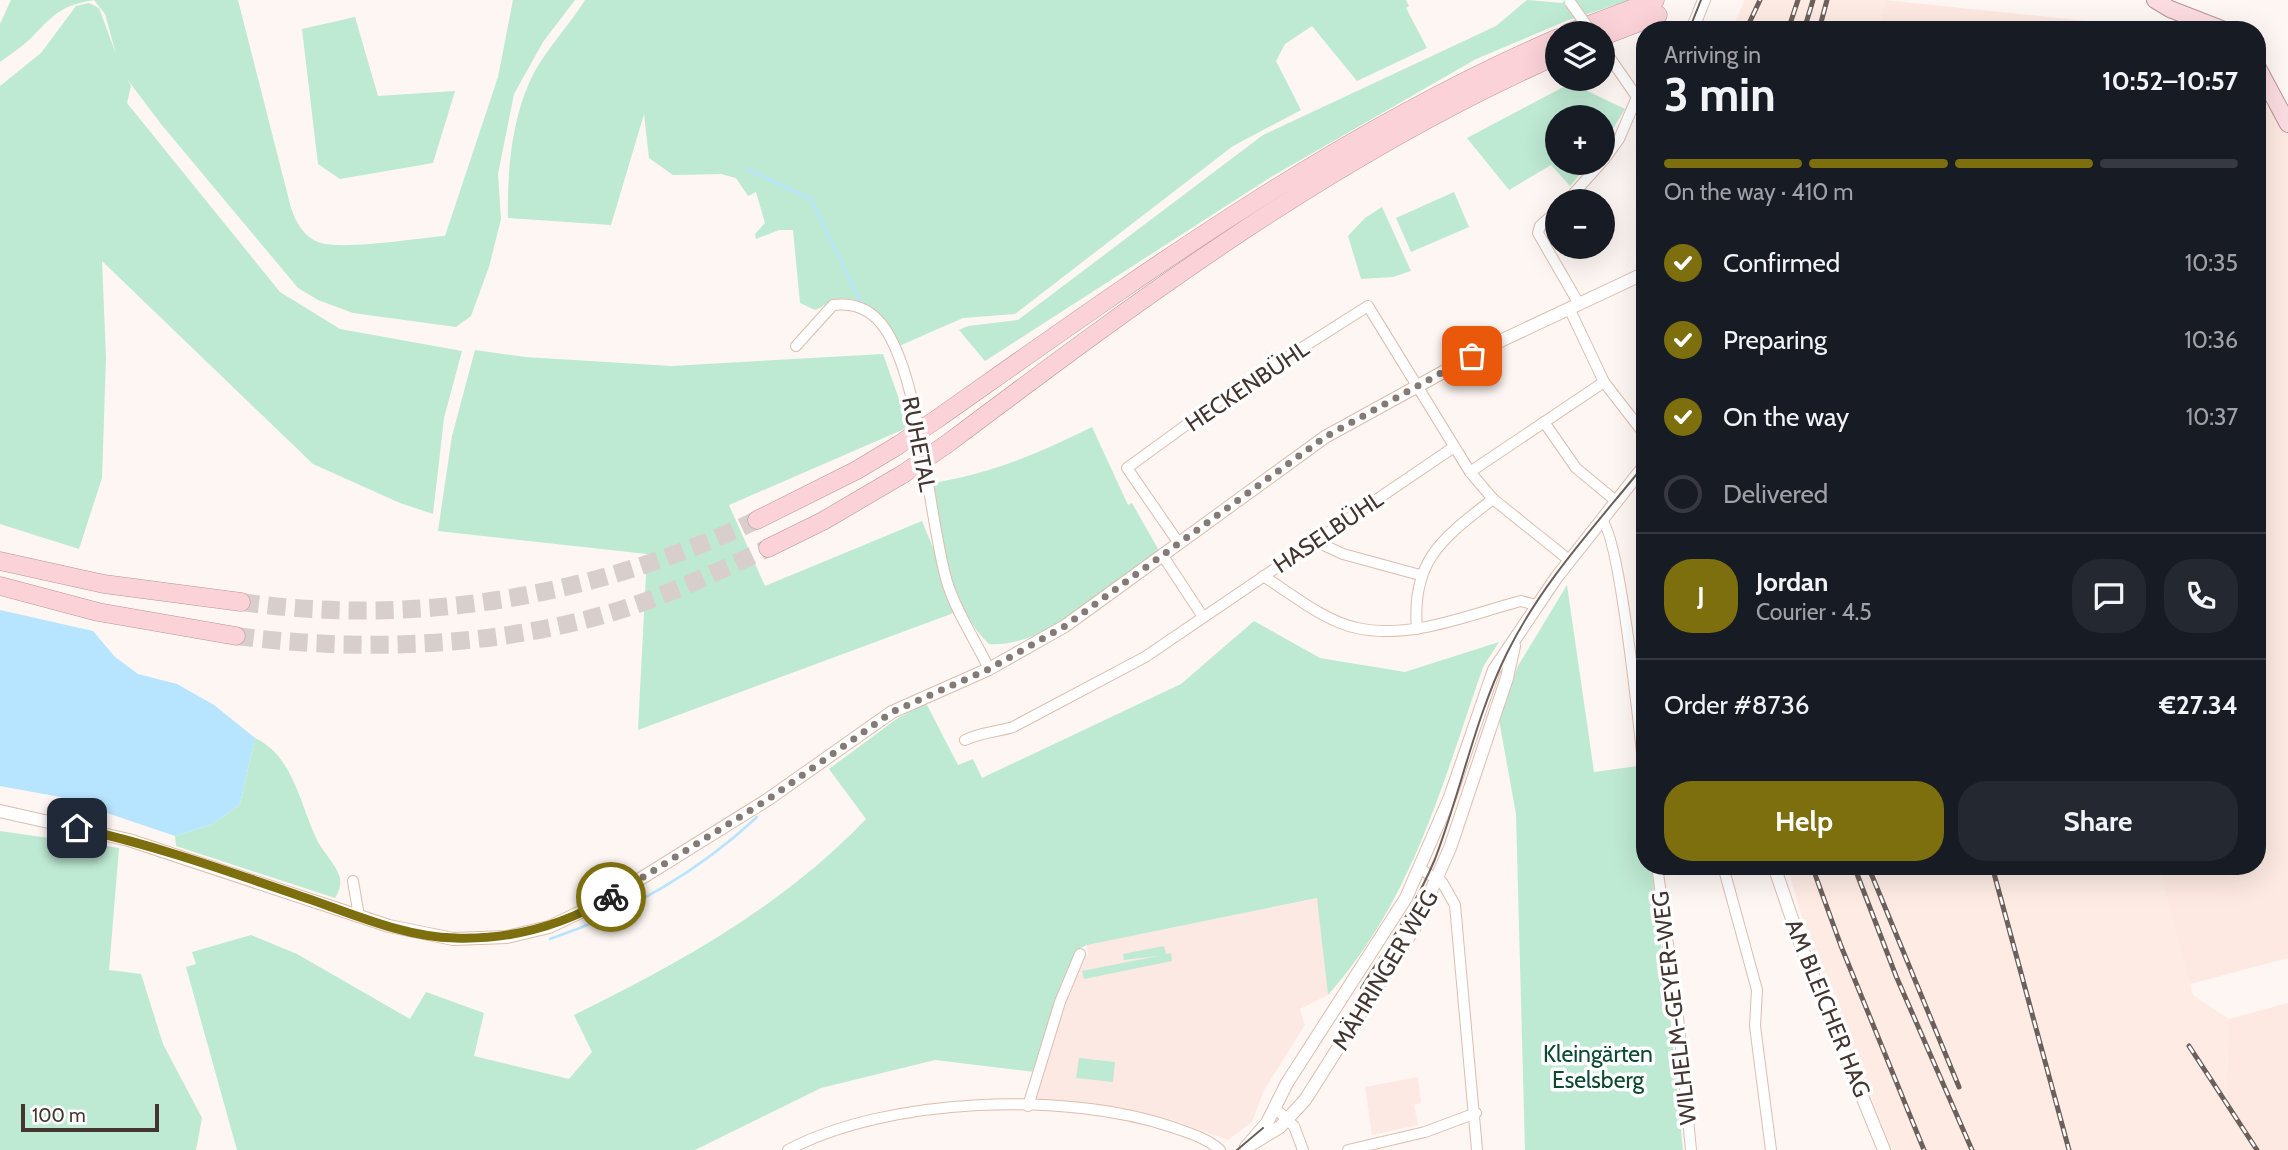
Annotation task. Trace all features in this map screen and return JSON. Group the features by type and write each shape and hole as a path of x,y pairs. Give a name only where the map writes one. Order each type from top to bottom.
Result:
{"highway":[{"path":"1605,21 1655,5"},
{"path":"1615,29 1655,5"},
{"path":"757,520 857,470 897,446 1110,296 1297,174 1379,126 1545,44"},
{"path":"768,548 833,516 903,474 1128,308 1308,188 1387,142 1545,62"},
{"path":"0,561 104,584 241,602"},
{"path":"0,586 98,612 236,636"}],"main road":[{"path":"2155,0 2201,21"},
{"path":"2266,83 2288,124"}],"street":[{"path":"1696,21 1704,0"},
{"path":"1569,1 1583,21"},
{"path":"1615,65 1636,96"},
{"path":"1615,144 1636,99"},
{"path":"1578,189 1590,175"},
{"path":"1545,222 1538,233 1545,247"},
{"path":"1551,259 1574,306 1604,382 1636,423"},
{"path":"0,811 129,839 359,916 453,939 507,937 549,927 608,899 726,826 892,712 989,669 1065,626 1325,437 1416,386 1636,277"},
{"name":"RUHETAL","path":"796,346 821,314 833,305 862,307 879,321 886,331 897,351 911,398 948,585 989,669"},
{"name":"HECKENBÜHL","path":"1178,542 1127,468 1226,396 1368,306 1416,386"},
{"path":"1470,472 1604,382"},
{"path":"1416,386 1470,472 1493,499 1569,560"},
{"path":"1544,422 1576,468 1617,502"},
{"name":"HASELBÜHL","path":"965,740 979,733 995,733 1013,727 1145,657 1454,447"},
{"name":"MÄHRINGER WEG","path":"1244,1148 1267,1123 1274,1107 1391,925 1420,869 1450,797 1489,681 1536,605 1636,478"},
{"name":"MÄHRINGER WEG","path":"1629,488 1636,481"},
{"path":"1417,629 1414,599 1420,575 1435,551 1456,528 1493,499"},
{"path":"1602,521 1610,533 1636,710"},
{"path":"1315,541 1343,555 1420,575"},
{"path":"1163,556 1203,617"},
{"path":"1263,576 1334,619 1357,628 1417,629 1521,601 1536,605"},
{"name":"MÄHRINGER WEG","path":"1244,1148 1271,1134 1308,1096 1402,950 1438,879 1507,678 1515,642"},
{"path":"1420,869 1438,879 1450,893 1455,905 1478,1150"},
{"name":"WILHELM-GEYER-WEG","path":"1658,875 1678,1016 1691,1150"},
{"path":"1725,875 1757,990 1756,1037 1771,1150"},
{"name":"AM BLEICHER HAG","path":"1777,875 1803,951 1884,1150"},
{"path":"353,881 359,916"},
{"path":"1028,1105 1060,1002 1080,954"},
{"path":"788,1150 879,1118 950,1108 1028,1105 1115,1113 1153,1121 1205,1140 1220,1150"},
{"path":"1274,1107 1297,1130 1303,1150"},
{"path":"1348,1150 1425,1132 1476,1113"}],"shaded area":[{"path":"1745,0 1885,0 1881,21 1735,21"},
{"path":"1885,0 2087,21 1881,21"},
{"path":"2266,94 2288,126 2288,958 2190,984 2160,875 2266,875"},
{"path":"1790,875 2160,875 2193,995 2229,1019 2226,1103 2252,1150 1892,1150 1810,944"},
{"path":"1318,898 1328,995 1300,1009 1305,1025 1264,1090 1252,1122 1228,1140 1169,1119 1117,1108 1035,1099 1075,968 1088,954 1087,945"},
{"path":"2288,1003 2288,1150 2252,1150 2226,1103 2229,1019"},
{"path":"1418,1077 1421,1103 1414,1105 1418,1125 1372,1135 1365,1087"}],"green space":[{"path":"11,0 94,0 74,4 60,11 0,62 0,24"},
{"path":"94,0 238,0 293,213 308,236 318,242 344,245 445,236 498,77 513,0 575,0 543,42 514,94 498,174 501,219 489,267 471,316 456,327 353,313 318,300 298,288 161,124 127,79 131,86 127,103 280,292 340,329 462,351 444,418 433,514 400,503 313,464 102,261 106,358 102,478 79,549 0,524 0,86 41,53 76,6 89,3 99,8 116,54 105,14"},
{"path":"585,0 1406,0 1409,6 1406,8 1427,48 1357,81 1312,26 1285,44 1276,61 1301,110 1233,146 1015,314 963,318 899,346 881,318 866,304 856,300 834,300 815,310 800,303 793,230 779,230 756,239 755,234 765,223 756,192 748,196 736,178 721,174 673,175 649,158 644,114 611,225 508,218 512,142 527,87 541,62"},
{"path":"1527,0 1562,3 1565,0 1630,0 1566,21 1545,21 1545,30 1476,59 1271,177 985,361 959,330 968,326 1018,320 1263,135 1496,26"},
{"path":"355,17 378,96 455,91 433,163 340,179 318,164 302,29"},
{"path":"1556,91 1588,91 1625,109 1615,125 1615,105 1545,105 1545,169 1509,190 1467,138"},
{"path":"1560,175 1579,175 1570,186"},
{"path":"1454,192 1469,227 1411,252 1396,218"},
{"path":"1382,207 1411,271 1393,277 1361,279 1348,236 1365,218"},
{"path":"475,350 525,357 671,366 883,354 909,427 729,505 765,586 922,521 959,611 638,730 647,554 438,531 452,436"},
{"path":"1092,427 1128,505 1132,503 1161,554 1079,612 1056,625 1011,643 989,644 964,610 956,590 944,547 933,483 975,474 1014,461"},
{"name":"Kleingärten Eselsberg","path":"1567,585 1594,772 1636,766 1636,875 1652,875 1683,1150 1525,1150 1516,814 1499,720 1518,666"},
{"path":"1254,621 1320,658 1405,672 1499,642 1483,667 1438,798 1403,881 1382,921 1357,959 1328,995 1317,898 1087,945 1076,950 1035,1072 935,1060 821,1088 695,1150 237,1150 186,967 196,964 192,952 251,935 297,954 410,1019 426,992 484,1013 474,1056 569,1079 592,1052 574,1015 653,975 765,906 834,850 866,819 829,769 895,720 926,703 958,765 973,759 982,778 1181,684"},
{"path":"255,738 279,757 294,783 318,842 340,878 339,891 335,898 176,846 175,836 213,824 240,804"},
{"path":"0,831 119,848 109,970 141,974 163,1044 202,1118 196,1150 0,1150"},
{"path":"1164,946 1166,954 1171,953 1172,961 1084,979 1082,971 1158,956 1124,960 1123,954"},
{"path":"1079,1058 1115,1062 1113,1082 1076,1078"}],"water":[{"path":"0,610 93,631 115,657 138,674 177,684 214,705 255,738 240,804 213,824 175,836 60,797 0,786"}],"waterway":[{"path":"747,169 811,199 860,301"},
{"path":"550,939 606,917 660,889 710,856 757,817"}],"tunnel":[{"path":"241,602 307,609 374,610 440,607 505,599 570,586 633,568 696,546 757,520"},
{"path":"236,636 388,645 492,637 543,629 593,618 641,603 768,548"}],"tram line":[{"path":"1693,21 1701,0"},
{"path":"1361,988 1410,909 1435,859 1486,703 1507,653 1553,578 1636,475"},
{"path":"1237,1150 1263,1128"}],"railway":[{"path":"1750,21 1760,0"},
{"path":"1791,21 1798,0"},
{"path":"1807,21 1813,0"},
{"path":"1821,21 1827,0"},
{"path":"1815,875 1841,946 1924,1150"},
{"path":"1857,875 1896,976 1972,1150"},
{"path":"1872,875 1959,1087"},
{"path":"1994,875 2069,1150"},
{"path":"2189,1046 2257,1150"}],"way so far":[{"path":"611,897 767,800 892,712 989,669 1065,626 1325,437 1472,356"}],"route":[{"path":"77,828 129,839 177,854 389,926 453,939 507,937 535,931 570,919 611,897"}]}
